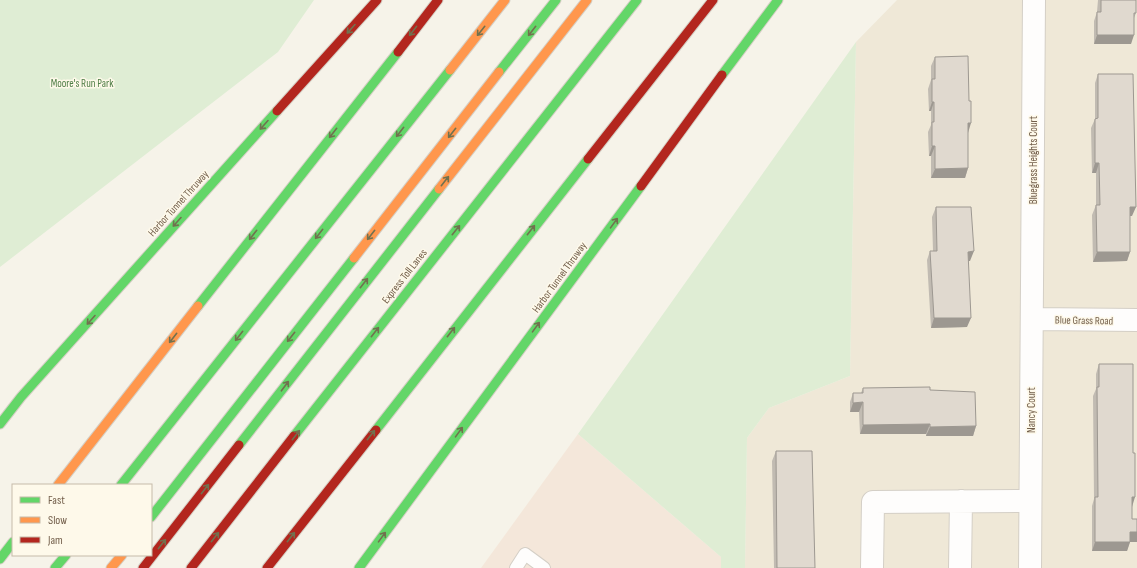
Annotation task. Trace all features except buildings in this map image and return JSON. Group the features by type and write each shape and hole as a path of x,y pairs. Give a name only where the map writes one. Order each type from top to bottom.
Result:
{"highway":[{"name":"Harbor Tunnel Thruway","path":"0,424 27,391 377,0"},
{"path":"59,484 438,0"},
{"path":"122,484 505,0"},
{"path":"152,517 556,0"},
{"path":"143,568 352,298 587,0"},
{"name":"Express Toll Lanes","path":"191,568 637,0"},
{"path":"267,568 713,0"},
{"name":"Harbor Tunnel Thruway","path":"359,568 778,0"},
{"path":"0,559 12,543"},
{"path":"55,568 65,556"},
{"path":"111,568 121,556"}],"street":[{"name":"Bluegrass Heights Court","path":"1032,319 1034,0"},
{"name":"Blue Grass Road","path":"1032,319 1137,320"},
{"name":"Nancy Court","path":"1030,568 1032,319"},
{"path":"960,568 961,501"},
{"path":"872,568 873,502 1030,501"}],"lane":[{"path":"516,568 525,554 544,568"}],"shaded area":[{"path":"897,0 1137,0 1137,568 745,568 747,438 769,408 850,376 856,42"},
{"path":"578,434 721,557 721,568 481,568"}],"green space":[{"name":"Moore's Run Park","path":"0,0 314,0 278,52 0,267"},
{"path":"856,42 850,376 769,408 747,438 745,568 721,568 721,557 578,434"}],"traffic: fast":[{"path":"499,72 556,0"},
{"path":"294,436 637,0"},
{"path":"722,75 778,0"},
{"path":"198,306 398,52"},
{"path":"122,484 450,70"},
{"path":"0,424 21,397 277,111"},
{"path":"376,430 588,159"},
{"path":"359,568 641,186"},
{"path":"239,445 439,189"},
{"path":"152,516 354,258"},
{"path":"0,559 12,543"},
{"path":"55,568 65,556"}],"traffic: slow":[{"path":"450,70 505,0"},
{"path":"439,189 587,0"},
{"path":"354,258 499,72"},
{"path":"59,484 198,306"},
{"path":"111,568 121,556"}],"traffic: jam":[{"path":"277,111 377,0"},
{"path":"398,52 438,0"},
{"path":"588,159 713,0"},
{"path":"641,186 722,75"},
{"path":"267,568 376,430"},
{"path":"191,568 294,436"},
{"path":"143,568 239,445"}]}
